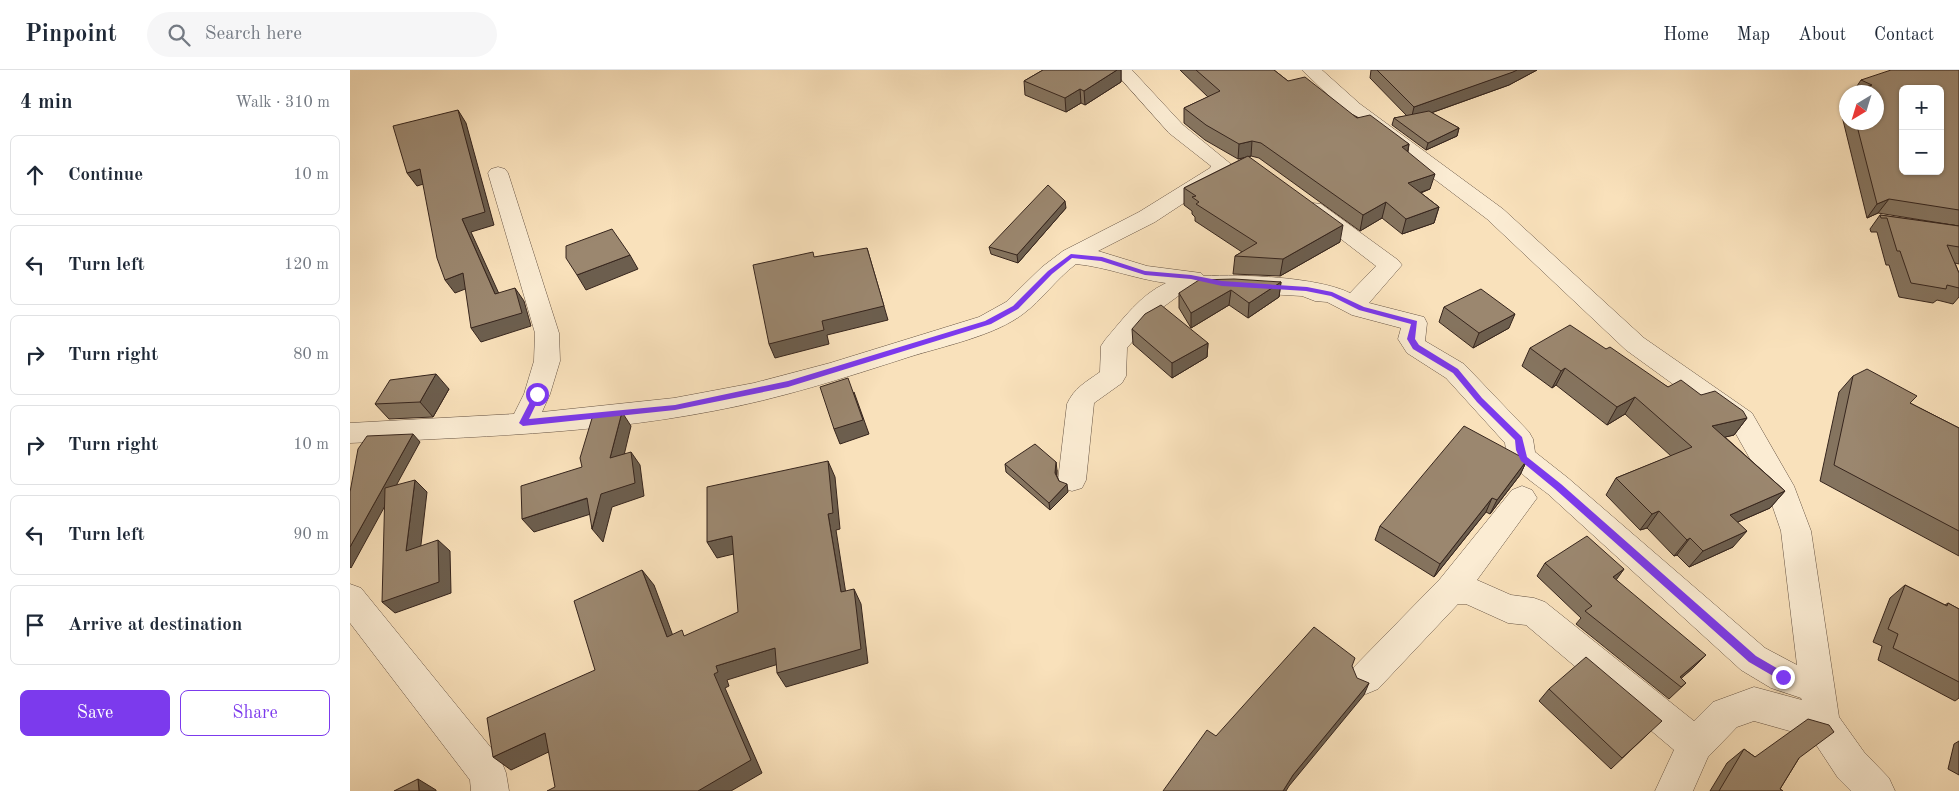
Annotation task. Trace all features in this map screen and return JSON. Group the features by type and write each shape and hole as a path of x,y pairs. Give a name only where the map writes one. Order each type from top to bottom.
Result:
{"street":[{"path":"1122,70 1176,129 1222,165 1218,172"},
{"path":"1311,70 1353,108 1495,214 1635,344 1742,420 1780,486 1796,530 1822,723 1850,765 1876,791"},
{"path":"350,433 523,423 675,408 807,378 988,323 1015,308 1050,272 1071,256 1147,217 1218,172 1242,166"},
{"path":"498,173 547,333 547,361 537,394 523,423"},
{"path":"1297,198 1390,265 1358,307"},
{"path":"1071,256 1102,259 1145,273 1191,277 1222,284"},
{"path":"1072,480 1080,404 1084,397 1113,376 1114,346 1165,292 1200,284 1222,284 1307,289 1332,294 1358,307 1411,321 1416,325 1411,339 1416,347 1455,371 1480,400 1519,439 1520,450 1524,459 1558,486 1753,659 1783,677 1818,686"},
{"path":"1366,678 1451,589 1522,498"},
{"path":"1451,589 1470,591 1508,610 1534,612 1694,745"},
{"path":"350,598 488,773 490,791"},
{"path":"1674,791 1694,745 1725,714 1818,686"},
{"path":"1754,704 1822,723"}],"building":[{"path":"1043,70 1117,70 1084,91 1080,89 1065,98 1024,81"},
{"path":"1196,70 1274,70 1288,81 1305,77 1357,118 1370,115 1409,144 1402,147 1435,174 1408,183 1439,207 1406,219 1386,202 1363,215 1261,143 1252,141 1239,144 1206,125 1184,108 1220,91"},
{"path":"1377,70 1517,70 1414,107"},
{"path":"1891,70 1959,70 1959,210 1889,199 1877,204 1858,130 1884,130 1884,85 1872,85 1861,80"},
{"path":"458,110 485,212 462,219 495,294 515,288 522,313 471,328 463,273 445,280 437,258 420,169 407,173 393,126"},
{"path":"1429,111 1459,128 1428,143 1394,118"},
{"path":"1248,156 1343,225 1283,259 1235,256 1257,243 1196,204 1199,202 1192,197 1196,196 1184,188"},
{"path":"1048,185 1065,201 1017,255 989,247"},
{"path":"1880,215 1959,226 1959,247 1947,245 1959,273 1959,288 1947,285 1946,289 1911,283 1900,251 1897,251 1887,218 1881,218"},
{"path":"612,229 630,255 577,275 566,258 566,246"},
{"path":"867,248 884,306 822,321 824,330 769,344 753,265 813,252 814,257"},
{"path":"1234,279 1281,282 1249,303 1231,290 1191,313 1179,293 1199,280"},
{"path":"1481,289 1515,314 1479,333 1444,307"},
{"path":"1161,305 1208,343 1172,363 1132,329 1145,314"},
{"path":"1570,325 1606,349 1610,347 1668,387 1681,380 1701,395 1715,391 1743,411 1747,418 1712,426 1785,491 1730,515 1747,531 1703,551 1690,538 1687,540 1659,511 1652,514 1616,478 1692,447 1635,397 1617,407 1565,368 1561,371 1530,348"},
{"path":"1867,369 1917,396 1910,403 1959,428 1959,531 1834,465 1853,376"},
{"path":"436,374 420,402 375,404 390,380"},
{"path":"848,378 863,420 834,429 820,387"},
{"path":"622,412 610,458 631,452 635,483 601,494 592,529 587,498 522,519 521,486 582,467 580,458 593,415"},
{"path":"1464,426 1527,460 1497,500 1492,498 1440,564 1380,526"},
{"path":"413,434 350,547 350,492 358,449 367,436"},
{"path":"1035,444 1056,462 1055,473 1059,481 1067,484 1049,503 1005,464"},
{"path":"828,461 833,513 828,514 841,592 854,589 861,649 777,673 775,648 716,666 718,672 714,674 751,760 698,791 547,791 555,787 545,733 493,757 487,718 595,670 574,601 642,570 667,637 682,630 684,636 738,612 732,536 707,542 707,487"},
{"path":"415,480 406,551 438,540 439,582 382,602 385,488"},
{"path":"1587,536 1624,569 1613,577 1706,655 1680,677 1686,683 1681,687 1585,611 1592,606 1545,563"},
{"path":"1905,585 1947,606 1948,603 1959,609 1959,682 1893,648 1898,634 1888,629"},
{"path":"1314,627 1355,658 1352,666 1357,678 1369,683 1293,775 1283,791 1163,791 1207,730 1216,736"},
{"path":"1586,657 1662,721 1622,758 1549,689"},
{"path":"1808,719 1829,725 1834,732 1799,758 1780,789 1783,791 1719,791 1744,749 1755,757"},
{"path":"418,779 419,791 394,791"}],"route":[{"path":"537,394 523,423 675,408 788,384 988,323 1015,308 1050,272 1071,256 1102,259 1145,273 1191,277 1222,284 1233,283 1307,289 1332,294 1361,309 1415,323 1411,339 1416,347 1455,371 1480,400 1519,439 1520,450 1524,459 1558,486 1753,659 1783,677"}]}
